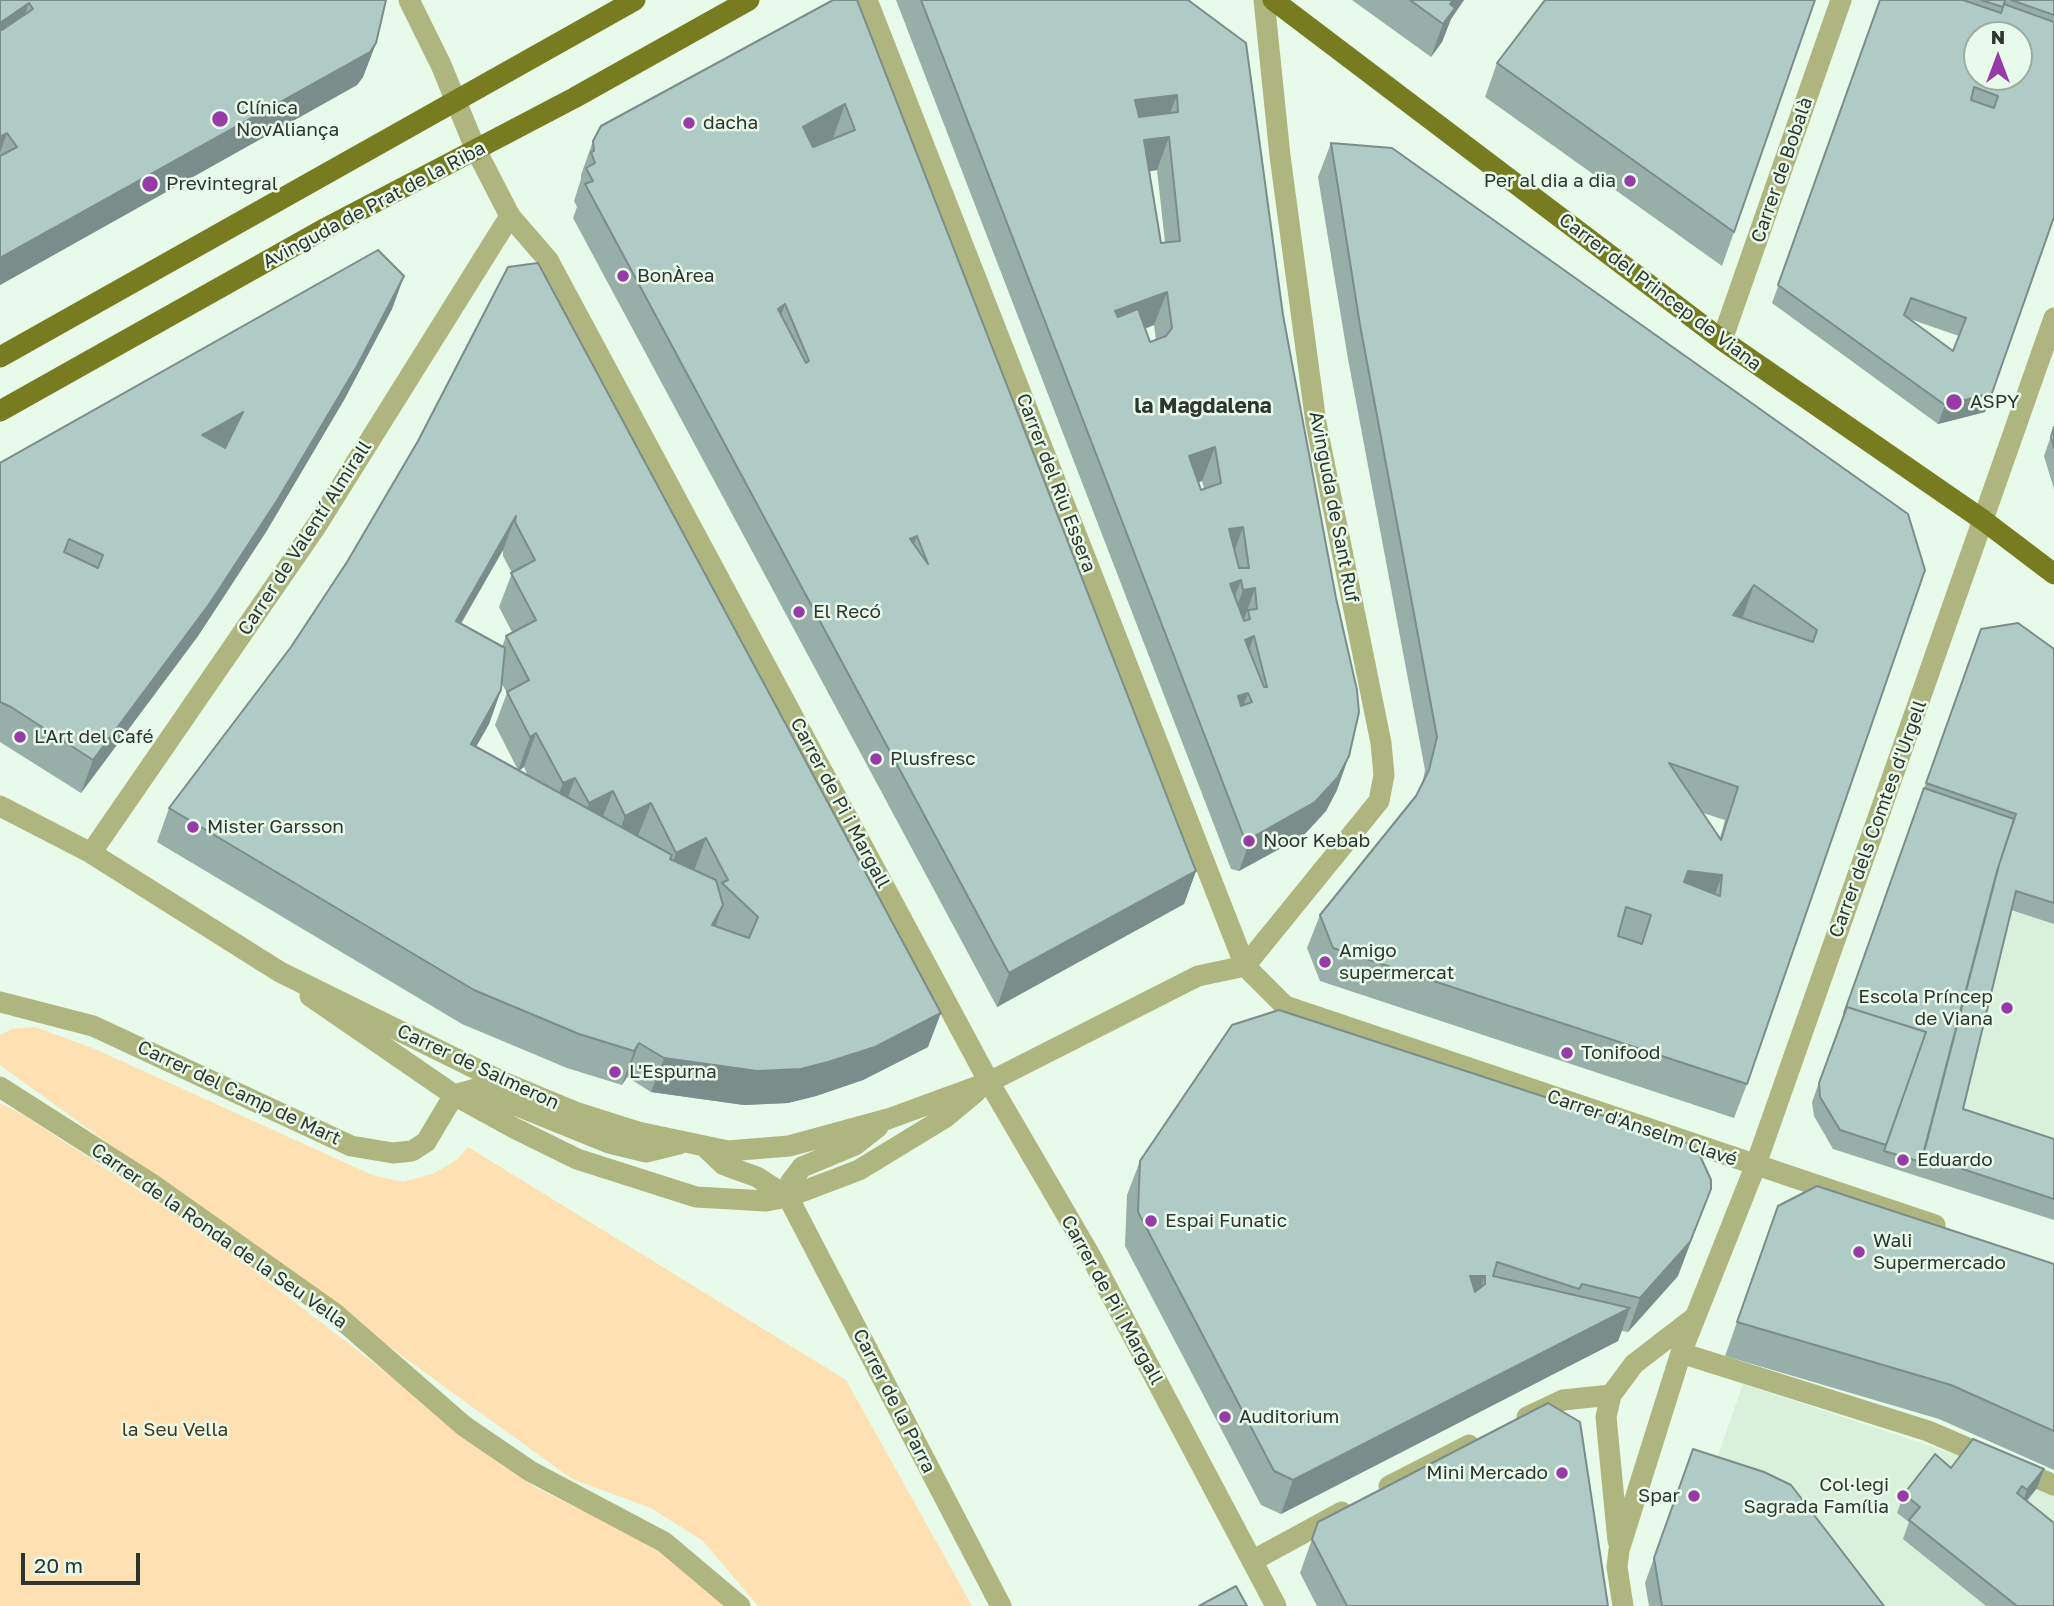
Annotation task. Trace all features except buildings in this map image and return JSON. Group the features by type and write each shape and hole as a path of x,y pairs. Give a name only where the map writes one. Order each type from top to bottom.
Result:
{"main road":[{"path":"0,357 635,0"},
{"name":"Avinguda de Prat de la Riba","path":"0,411 326,228 476,150 749,0"},
{"name":"Carrer del Princep de Viana","path":"1273,0 1721,340 1983,520 2054,574"}],"street":[{"name":"Carrer de Pi i Margall","path":"409,0 442,65 476,150 510,216 548,260 989,1082 1090,1255 1276,1606"},
{"name":"Carrer del Riu Essera","path":"867,0 1245,965"},
{"name":"Avinguda de Sant Ruf","path":"1245,965 1379,801 1384,775 1378,731 1316,423 1280,156 1264,0"},
{"name":"Carrer de Bobalà","path":"1721,340 1841,0"},
{"name":"Carrer de Valentí Almirall","path":"91,853 317,525 510,216"},
{"name":"Carrer dels Comtes d'Urgell","path":"1623,1606 1617,1567 1619,1550 1681,1353 1755,1167 2054,318"},
{"name":"Carrer de Salmeron","path":"0,806 91,853 280,972 503,1082 575,1112 638,1132 728,1151 789,1146 888,1119 989,1082"},
{"path":"989,1082 1158,993 1198,976 1245,965"},
{"name":"Carrer d'Anselm Clavé","path":"1245,965 1285,1006 1755,1167 1949,1230"},
{"name":"Carrer de Salmeron","path":"280,972 326,1010 454,1095 577,1159 666,1190 729,1200 766,1201 788,1197 859,1170 946,1117 989,1082"},
{"name":"Carrer del Camp de Mart","path":"0,1002 93,1026 351,1146 393,1153 412,1151 426,1142 454,1095"},
{"name":"Carrer de la Ronda de la Seu Vella","path":"0,1087 152,1184 333,1312 464,1426 530,1471 664,1542 740,1606"},
{"name":"Carrer de Salmeron","path":"454,1095 476,1089 609,1143 646,1152 666,1149 683,1142"},
{"name":"Carrer de Salmeron","path":"788,1197 790,1183 802,1167 855,1145 888,1119"},
{"name":"Carrer de Salmeron","path":"706,1147 724,1165 757,1177 788,1197"},
{"name":"Carrer de la Parra","path":"788,1197 1001,1606"},
{"path":"1252,1561 1365,1499 1563,1400 1611,1395 1634,1364 1695,1317"},
{"path":"1681,1353 1928,1431 2054,1485"},
{"name":"Carrer dels Comtes d'Urgell","path":"1611,1395 1606,1417 1619,1550"}],"shaded area":[{"name":"Escola Príncep de Viana","path":"2054,842 2054,1220 1916,1175 1992,884"},
{"name":"Col·legi Sagrada Família","path":"1743,1384 1966,1458 2054,1495 2054,1606 1856,1606 1709,1481"}],"green space":[{"path":"35,1027 95,1049 372,1175 403,1182 435,1173 458,1159 468,1147 846,1380 972,1606 758,1606 703,1541 651,1508 572,1479 0,1065 0,1035 12,1029"},
{"name":"la Seu Vella","path":"0,1103 25,1116 210,1237 535,1487 658,1549 725,1606 0,1606"}],"place":[{"name":"Clínica NovAliança","path":"220,119"},
{"name":"dacha","path":"689,123"},
{"name":"Per al dia a dia","path":"1630,181"},
{"name":"Previntegral","path":"150,184"},
{"name":"BonÀrea","path":"623,276"},
{"name":"ASPY","path":"1954,402"},
{"name":"El Recó","path":"799,612"},
{"name":"L'Art del Café","path":"20,737"},
{"name":"Plusfresc","path":"876,759"},
{"name":"Mister Garsson","path":"193,827"},
{"name":"Noor Kebab","path":"1249,841"},
{"name":"Amigo supermercat","path":"1325,962"},
{"name":"Escola Príncep de Viana","path":"2007,1008"},
{"name":"Tonifood","path":"1567,1053"},
{"name":"L'Espurna","path":"615,1072"},
{"name":"Eduardo","path":"1903,1160"},
{"name":"Espai Funatic","path":"1151,1221"},
{"name":"Wali Supermercado","path":"1859,1252"},
{"name":"Auditorium","path":"1225,1417"},
{"name":"Mini Mercado","path":"1562,1473"},
{"name":"Spar","path":"1694,1496"},
{"name":"Col·legi Sagrada Família","path":"1903,1496"}],"district":[{"name":"la Magdalena","path":"1203,406"}]}
